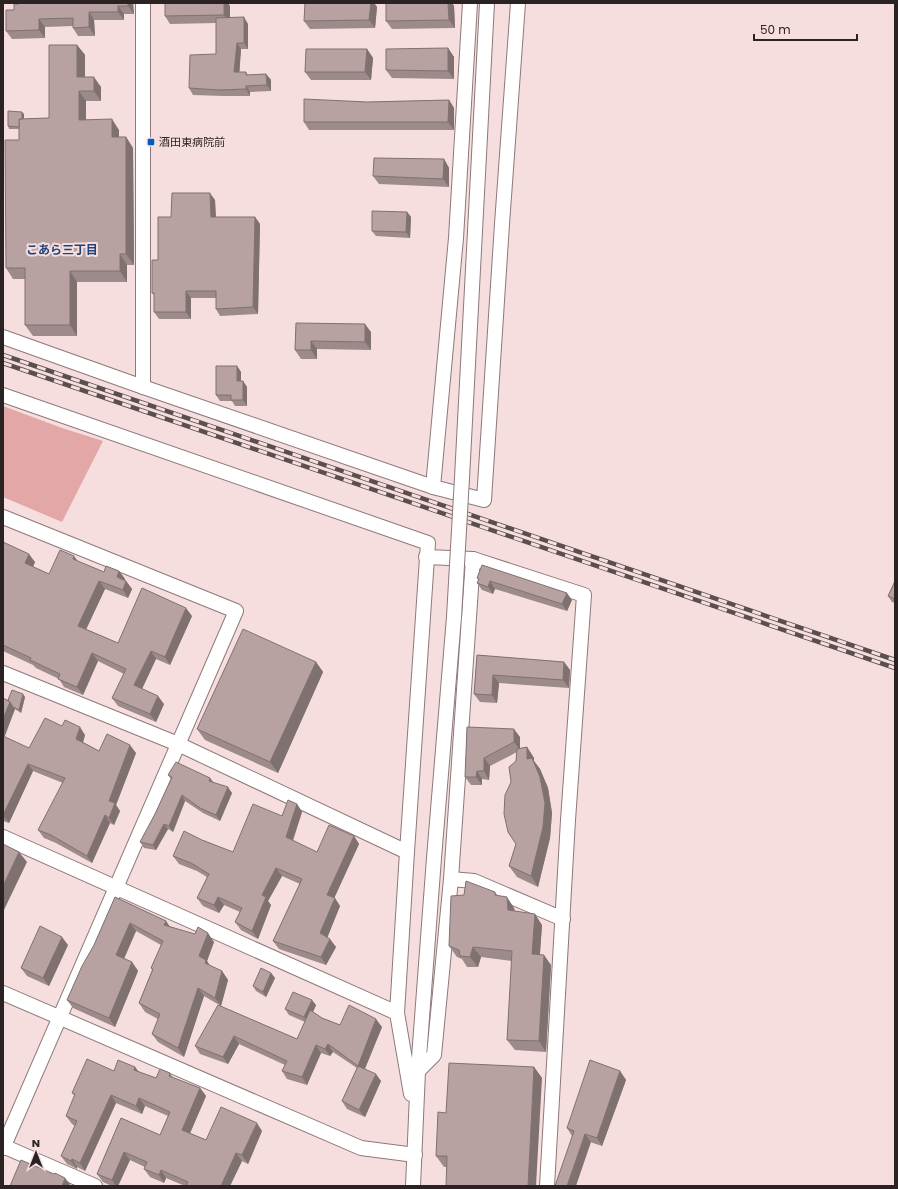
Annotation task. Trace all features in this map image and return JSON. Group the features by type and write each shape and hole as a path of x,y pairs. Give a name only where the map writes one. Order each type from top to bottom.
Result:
{"street":[{"path":"143,3 143,387"},
{"path":"433,487 456,238 470,3"},
{"path":"413,1186 418,1071 454,617 488,3"},
{"path":"3,337 433,487 484,500 518,3"},
{"path":"3,395 428,543 397,1013 416,1118"},
{"path":"3,517 236,611 3,1147 95,1186"},
{"path":"426,557 473,560 584,595 547,1186"},
{"path":"418,1071 434,1055 451,879 473,560"},
{"path":"3,673 178,744 407,852"},
{"path":"3,837 397,1013"},
{"path":"451,879 474,881 563,919"},
{"path":"3,993 361,1148 415,1155"}],"shaded area":[{"path":"3,406 62,428 103,441 62,522 3,497"}],"building":[{"path":"128,3 128,6 118,6 118,12 89,12 89,27 73,28 73,18 39,19 39,30 6,31 6,10 14,10 14,4"},
{"path":"165,3 224,3 224,15 165,16"},
{"path":"305,3 371,3 369,20 304,21"},
{"path":"386,3 448,3 449,20 386,21"},
{"path":"244,17 244,43 237,43 234,72 246,72 246,75 266,74 267,85 246,86 246,89 219,90 189,88 190,55 216,54 216,18"},
{"path":"49,45 77,45 77,77 94,77 94,91 79,91 79,120 112,119 112,137 126,137 126,254 120,254 120,271 70,271 70,325 25,325 25,268 6,268 5,140 19,140 19,119 49,118"},
{"path":"448,48 448,71 386,70 386,49"},
{"path":"306,49 367,49 365,72 305,72"},
{"path":"304,99 367,102 449,100 448,122 304,122"},
{"path":"8,111 22,112 22,119 19,119 19,127 8,126"},
{"path":"374,158 444,159 443,179 373,176"},
{"path":"172,193 210,193 211,217 255,217 253,307 216,309 216,291 186,291 186,312 154,312 154,293 152,293 152,260 158,260 158,217 171,217"},
{"path":"372,211 407,212 406,232 372,231"},
{"path":"296,323 365,324 365,342 311,341 311,350 295,350"},
{"path":"216,366 237,366 237,381 243,381 243,400 231,400 231,395 216,395"},
{"path":"3,542 29,554 25,563 49,574 60,550 74,556 73,559 104,572 106,566 119,571 117,577 126,581 123,590 99,581 78,626 118,643 142,588 186,608 165,657 151,651 134,685 158,696 150,714 112,698 126,669 92,653 77,687 58,679 60,674 3,645"},
{"path":"482,565 567,593 562,604 490,581 488,587 477,583 479,579 477,578"},
{"path":"895,581 895,599 888,596"},
{"path":"243,629 316,662 270,762 197,729"},
{"path":"477,655 564,662 563,680 493,675 492,695 474,694"},
{"path":"12,690 23,694 19,710 13,707 8,700"},
{"path":"3,698 10,702 3,719"},
{"path":"45,718 62,726 65,720 80,727 76,739 99,751 107,734 130,745 109,801 115,803 109,818 105,815 87,856 51,835 38,830 65,778 28,764 3,815 3,736 29,748"},
{"path":"467,727 514,729 514,742 484,758 484,771 477,771 476,777 465,777"},
{"path":"527,747 527,759 532,758 540,777 545,803 543,827 531,876 509,866 516,844 508,832 504,814 505,795 511,782 509,767 516,761 517,749"},
{"path":"176,762 210,778 209,781 228,787 216,815 200,808 182,795 169,826 164,824 153,845 140,842 172,777 168,775"},
{"path":"288,800 297,804 286,837 317,852 329,825 354,836 327,895 335,898 320,933 330,939 321,957 273,941 302,879 276,868 262,895 266,897 252,931 235,922 242,908 218,897 214,905 197,898 209,874 191,863 173,856 184,831 233,852 253,804 282,816"},
{"path":"3,844 19,852 3,886"},
{"path":"466,881 495,892 495,895 507,897 508,910 535,914 532,954 544,955 539,1041 507,1040 512,951 473,947 470,957 460,956 459,950 449,946 451,896 464,895"},
{"path":"115,897 166,921 164,925 195,934 198,927 208,933 199,956 206,960 205,963 222,971 215,998 198,988 178,1048 152,1034 160,1014 139,1003 153,969 151,968 163,941 130,923 116,955 132,962 109,1018 67,1000 82,966 94,945"},
{"path":"40,926 62,937 43,978 21,968"},
{"path":"261,968 271,973 263,992 253,986"},
{"path":"293,992 312,1000 304,1017 285,1009"},
{"path":"218,1005 297,1039 310,1010 322,1018 340,1025 349,1005 376,1019 358,1066 328,1044 325,1049 316,1045 302,1077 282,1071 287,1061 234,1036 223,1057 195,1046"},
{"path":"87,1059 114,1071 118,1060 135,1067 134,1070 156,1078 160,1069 170,1073 169,1076 200,1088 182,1130 206,1140 221,1107 257,1123 242,1155 236,1153 221,1186 186,1186 188,1182 161,1170 159,1175 144,1169 147,1162 124,1152 112,1180 97,1174 121,1118 160,1135 170,1112 139,1098 136,1106 111,1095 80,1163 72,1159 71,1161 61,1156 77,1121 66,1116 75,1094 72,1093"},
{"path":"590,1060 620,1071 597,1138 585,1134 567,1186 555,1186 574,1131 567,1128"},
{"path":"449,1063 534,1067 528,1186 446,1186 447,1156 436,1156 438,1112 446,1113"},
{"path":"358,1066 376,1074 359,1110 342,1101"},
{"path":"21,1160 65,1178 62,1186 10,1186"}],"railway":[{"path":"3,355 895,660"},
{"path":"3,363 895,668"}],"place":[{"name":"酒田東病院前","path":"151,142"}],"district":[{"name":"こあら三丁目","path":"62,249"}]}
